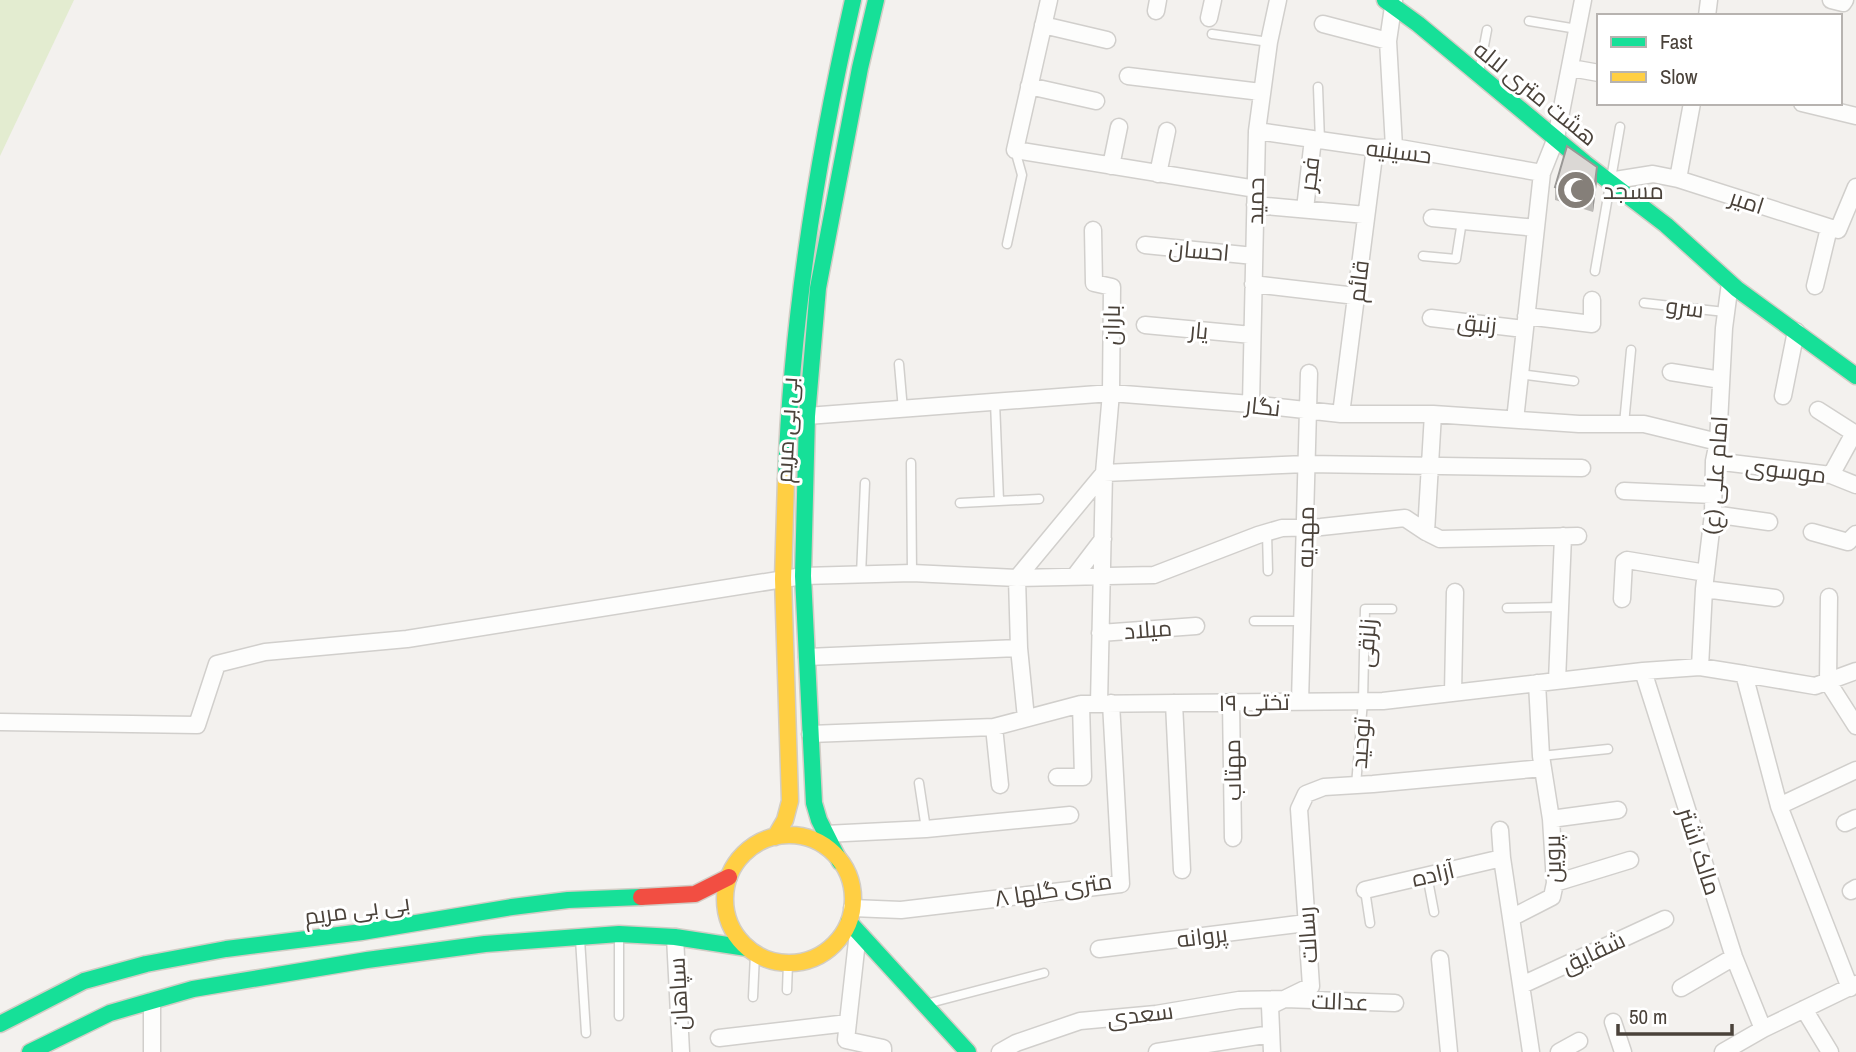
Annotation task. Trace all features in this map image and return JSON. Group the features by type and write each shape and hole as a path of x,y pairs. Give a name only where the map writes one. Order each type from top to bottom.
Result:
{"street":[{"name":"بی بی مریم","path":"775,837 785,820 790,801 783,579 788,414 803,278 837,71 853,0"},
{"name":"بی بی مریم","path":"841,862 825,834 814,803 803,576 807,416 818,288 860,68 876,0"},
{"path":"1049,0 1015,150 1158,174 1304,209 1366,215"},
{"path":"1209,18 1213,0"},
{"name":"حمید","path":"1251,404 1257,131 1269,42 1278,0"},
{"path":"1515,420 1542,173 1556,138 1583,0"},
{"path":"1830,0 1843,3 1845,0"},
{"path":"1391,2 1388,41 1394,147"},
{"name":"هشت متری لاله","path":"1391,2 1666,225 1730,283 1856,376"},
{"path":"1323,24 1388,41"},
{"path":"1044,25 1107,40"},
{"path":"1571,68 1597,73"},
{"path":"1128,76 1261,92"},
{"path":"1029,86 1096,101"},
{"path":"1678,178 1692,105"},
{"path":"1810,105 1856,116"},
{"path":"1111,166 1119,127"},
{"path":"1158,174 1167,131"},
{"name":"حسینیه","path":"1257,131 1375,148 1394,147 1542,173"},
{"name":"فجر","path":"1304,209 1317,140"},
{"name":"قائم","path":"1341,414 1375,148"},
{"name":"امیر","path":"1609,181 1653,174 1678,178 1829,228"},
{"path":"1815,286 1829,228 1838,230 1855,194"},
{"path":"1432,218 1536,228"},
{"name":"باران","path":"1093,230 1094,283 1112,287 1111,393"},
{"name":"احسان","path":"1145,245 1254,256"},
{"name":"امام علی (ع)","path":"1700,667 1730,283"},
{"path":"1253,284 1356,296"},
{"path":"1525,322 1592,324 1592,300"},
{"name":"زنبق","path":"1430,318 1525,322"},
{"name":"یار","path":"1145,325 1252,335"},
{"path":"1783,396 1796,331"},
{"path":"1671,372 1721,380"},
{"name":"مهدیه","path":"1300,702 1309,373"},
{"path":"1105,704 1101,632 1104,472 1111,393"},
{"name":"نگار","path":"807,416 1111,393 1341,414 1433,414 1515,420 1644,424 1718,442"},
{"path":"1818,410 1854,433 1830,475"},
{"path":"1426,532 1433,414"},
{"name":"موسوی","path":"1714,461 1830,475 1856,485"},
{"path":"1026,718 1019,648 1017,578 1104,472 1306,464 1583,468"},
{"path":"1624,491 1713,495"},
{"path":"1713,514 1769,522"},
{"path":"0,722 197,725 217,664 265,652 407,639 803,576 912,573 1017,578 1154,575 1282,528 1405,518 1440,538 1571,536 1560,607 1557,681"},
{"path":"1812,531 1849,542 1856,534"},
{"path":"1074,577 1103,539"},
{"path":"1622,599 1624,562 1627,560 1775,598"},
{"path":"1453,693 1455,592"},
{"path":"1829,597 1828,682 1856,726"},
{"name":"میلاد","path":"1101,632 1196,626"},
{"path":"807,657 1019,648"},
{"name":"تختی ۱۹","path":"810,734 994,727 1081,704 1363,701 1700,667 1815,686 1828,682"},
{"name":"مالک اشتر","path":"1643,671 1734,957 1763,1029"},
{"path":"1828,682 1856,671"},
{"path":"1728,1051 1763,1029 1853,986 1779,806 1744,674"},
{"name":"پروین","path":"1511,918 1552,897 1555,883 1551,819 1542,762 1537,683"},
{"name":"مهتاب","path":"1231,702 1233,838"},
{"path":"1174,703 1182,870"},
{"path":"1057,776 1083,777 1081,704"},
{"name":"۸ متری گلها","path":"853,920 901,910 1121,884 1105,704"},
{"path":"994,727 1000,785"},
{"path":"1356,785 1542,762"},
{"path":"1779,806 1856,770"},
{"name":"رسالت","path":"1272,1052 1270,1006 1311,986 1299,809 1306,794 1324,787 1356,785"},
{"path":"1551,819 1618,810"},
{"path":"825,834 926,829 1070,815"},
{"path":"1500,830 1531,1052"},
{"path":"751,951 731,928 725,909 729,877 740,858 756,845 775,837 811,839 827,848 841,862 851,883 853,920 846,1040 883,1048 883,1052"},
{"name":"آزاده","path":"1365,890 1502,858"},
{"path":"1555,883 1630,860"},
{"name":"بی بی مریم","path":"0,1024 84,981 146,964 226,949 362,932 512,907 695,894 729,877"},
{"name":"شقایق","path":"1521,985 1665,919"},
{"path":"30,1052 110,1013 193,989 367,960 485,944 619,934 675,937 751,951 771,961 788,963 807,961 825,952 853,920"},
{"path":"853,920 923,1005 968,1052"},
{"name":"پروانه","path":"1098,949 1306,922"},
{"name":"سپاهان","path":"675,937 681,1052"},
{"path":"1681,988 1734,957"},
{"path":"1440,959 1449,1052"},
{"name":"عدالت","path":"1285,999 1395,1003"},
{"name":"سعدی","path":"1000,1052 1080,1021 1156,1014 1239,1000 1285,999"},
{"path":"152,1001 152,1052"},
{"path":"1804,1009 1830,1052"},
{"path":"1613,1022 1623,1052"},
{"path":"719,1038 848,1023"},
{"path":"1157,1052 1271,1034"},
{"path":"1559,1052 1579,1041"}],"lane":[{"path":"1529,21 1577,29"},
{"path":"1479,75 1487,30"},
{"path":"1212,34 1269,42"},
{"path":"1317,140 1318,88"},
{"path":"1595,271 1620,127"},
{"path":"1007,244 1022,175 1015,150"},
{"path":"1423,256 1456,259 1462,221"},
{"name":"سرو","path":"1644,303 1726,312"},
{"path":"1624,425 1631,350"},
{"path":"899,364 903,410"},
{"path":"1519,374 1574,381"},
{"path":"995,402 999,501"},
{"path":"911,463 912,573"},
{"path":"861,575 865,482"},
{"path":"960,503 1039,499"},
{"path":"1267,533 1268,571"},
{"path":"1507,608 1560,607"},
{"name":"زلزقی","path":"1363,701 1364,609 1392,609"},
{"path":"1254,621 1303,621"},
{"name":"توحید","path":"1356,785 1363,701"},
{"path":"1542,762 1608,750"},
{"path":"919,783 926,829"},
{"path":"1427,875 1434,912"},
{"path":"1365,890 1370,923"},
{"path":"619,934 619,1016"},
{"path":"580,936 586,1033"},
{"path":"751,951 753,998"},
{"path":"787,990 788,963"},
{"path":"923,1005 1044,973"}],"green space":[{"path":"0,0 74,0 0,156"}],"building":[{"name":"مسجد","path":"1567,146 1597,167 1593,198 1555,187"}],"traffic: fast":[{"path":"786,479 794,359 808,238 828,118 853,0"},
{"path":"840,862 819,820 814,803 803,576 807,416 818,288 860,68 876,0"},
{"path":"1385,0 1418,24 1585,163 1666,225 1737,289 1856,376"},
{"path":"0,1024 84,981 146,964 226,949 362,932 512,907 568,900 641,897"},
{"path":"849,922 968,1052"},
{"path":"30,1052 110,1013 193,989 367,960 485,944 619,934 675,937 747,948"}],"traffic: slow":[{"path":"775,837 785,820 790,801 783,579 786,479"},
{"path":"789,835 813,840 834,854 848,875 853,899 848,923 834,944 813,958 789,963 765,958 744,944 730,923 725,899 730,875 744,854 765,840 789,835"}],"traffic: jam":[{"path":"641,897 695,894 729,877"}],"place":[{"name":"مسجد","path":"1576,190"}]}
